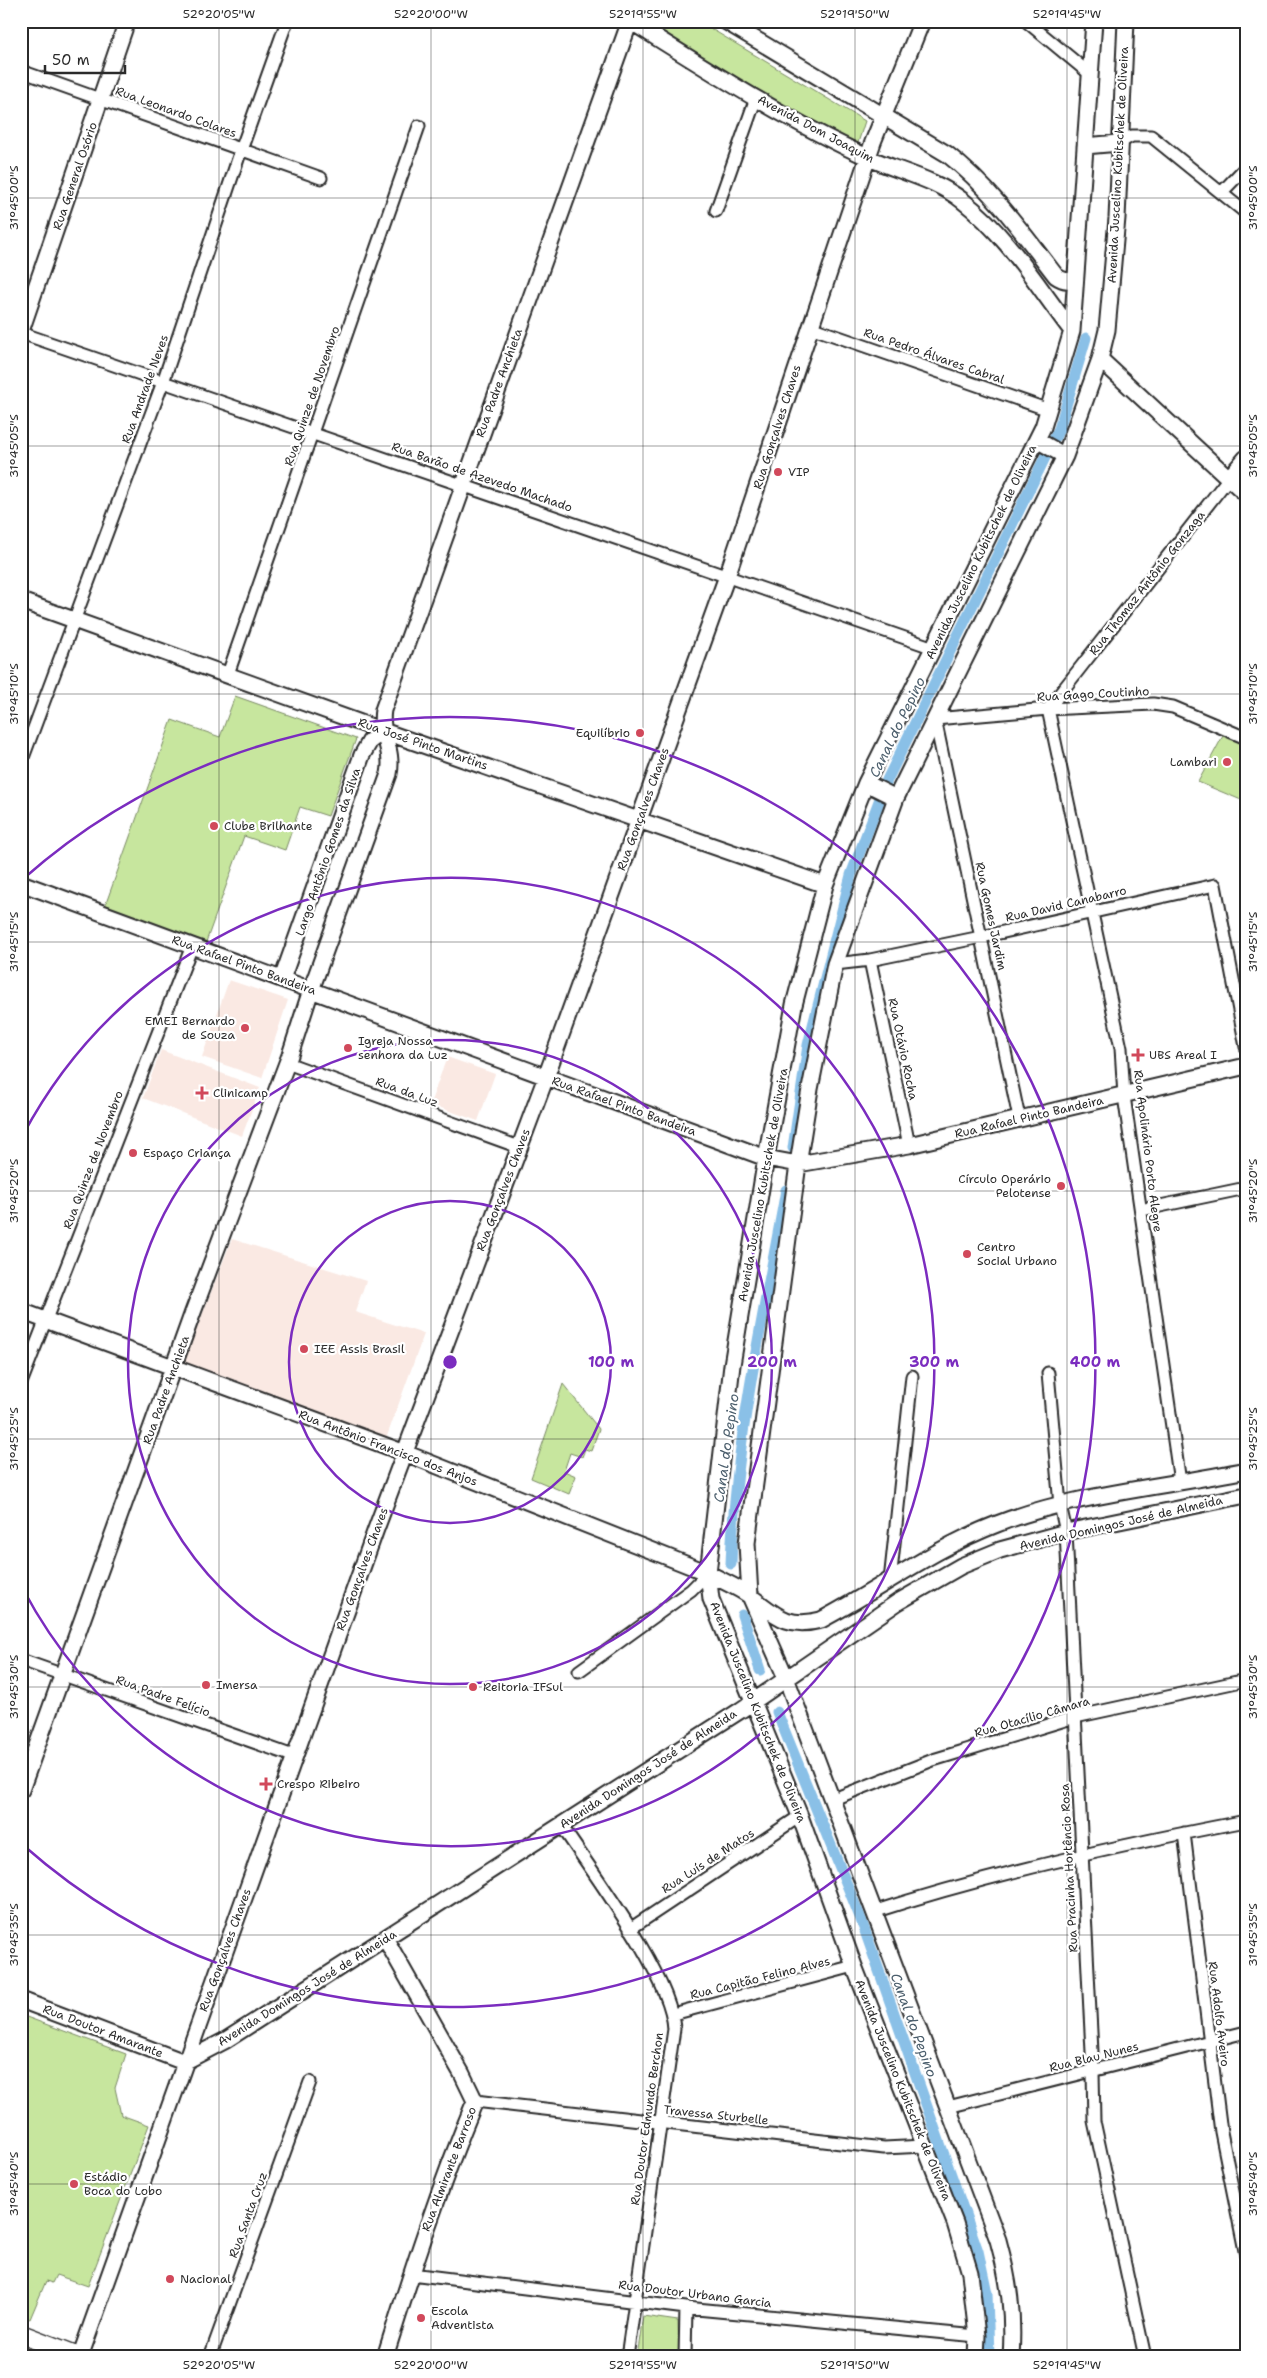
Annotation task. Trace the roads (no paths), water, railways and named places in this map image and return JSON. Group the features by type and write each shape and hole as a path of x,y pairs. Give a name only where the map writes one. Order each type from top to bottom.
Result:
{"main road":[{"name":"Rua General Osório","path":"21,332 102,100 127,21"},
{"name":"Avenida Dom Joaquim","path":"630,21 756,98 867,157 922,178 963,201 1006,242 1072,331"},
{"name":"Rua Padre Anchieta","path":"391,765 389,746 383,731 383,710 630,21"},
{"path":"725,21 946,154 971,173 1056,276 1062,280 1070,281 1075,278"},
{"name":"Rua Gonçalves Chaves","path":"80,2357 184,2062 405,1453 546,1077 727,576 867,157 922,21"},
{"name":"Avenida Juscelino Kubitschek de Oliveira","path":"976,2357 977,2336 970,2273 955,2223 854,1966 800,1816 711,1599 708,1573 732,1365 766,1158 794,1005 825,885 869,784 934,648 1040,442 1072,331 1094,21"},
{"name":"Avenida Juscelino Kubitschek de Oliveira","path":"1011,2357 1013,2322 1008,2276 998,2240 786,1678 750,1596 747,1543 798,1164 810,1089 836,964 893,796 935,719 1061,454 1100,359 1110,300 1117,218 1119,143 1129,25"},
{"path":"1085,146 1119,143"},
{"path":"1100,359 1246,494"},
{"path":"1040,442 1061,454"},
{"name":"Rua Thomaz Antônio Gonzaga","path":"1228,479 1246,458"},
{"name":"Rua José Pinto Martins","path":"21,601 383,731 825,885"},
{"name":"Largo Antônio Gomes da Silva","path":"282,979 362,755 370,741 383,731"},
{"path":"311,990 391,765 382,752 374,751 362,755"},
{"path":"869,784 893,796"},
{"name":"Rua Rafael Pinto Bandeira","path":"21,883 766,1158 798,1164 909,1145 1246,1066"},
{"name":"Rua Padre Anchieta","path":"21,1790 287,1063 311,990"},
{"name":"Rua Antônio Francisco dos Anjos","path":"21,1311 405,1453 708,1573 750,1596"},
{"name":"Avenida Domingos José de Almeida","path":"750,1596 772,1614 792,1623 806,1624 821,1620 890,1581 941,1549 999,1523 1060,1506 1180,1482 1245,1473"},
{"name":"Avenida Domingos José de Almeida","path":"184,2062 226,2040 752,1702 898,1602 962,1566 1000,1550 1066,1532 1246,1495"},
{"name":"Rua Almirante Barroso","path":"385,1938 462,2074 475,2101 458,2141 411,2274 385,2357"},
{"name":"Rua Doutor Amarante","path":"21,2000 184,2062"},
{"path":"21,2334 80,2357"}],"street":[{"name":"Rua Andrade Neves","path":"21,763 164,382 241,150 287,21"},
{"path":"1026,21 1090,74"},
{"name":"Rua Leonardo Colares","path":"21,71 321,178"},
{"path":"716,211 756,98"},
{"name":"Rua Quinze de Novembro","path":"228,674 314,433 419,126"},
{"path":"1119,143 1132,136 1150,136 1246,213"},
{"path":"1222,192 1246,167"},
{"name":"Rua Pedro Álvares Cabral","path":"810,327 1048,410"},
{"name":"Rua Barão de Azevedo Machado","path":"21,332 934,648"},
{"name":"Rua Thomaz Antônio Gonzaga","path":"1048,709 1228,479"},
{"name":"Rua Gago Coutinho","path":"935,719 1048,709 1154,704 1173,707 1246,738"},
{"name":"Rua Apolinário Porto Alegre","path":"1048,709 1121,1048 1124,1096 1180,1482"},
{"name":"Rua Gomes Jardim","path":"935,719 1019,1118"},
{"name":"Rua David Canabarro","path":"836,964 870,960 981,937 1215,885 1246,1047"},
{"name":"Rua Quinze de Novembro","path":"21,1383 192,946"},
{"name":"Rua Otávio Rocha","path":"870,960 909,1145"},
{"name":"Rua da Luz","path":"287,1063 519,1147"},
{"path":"1141,1210 1246,1188"},
{"name":"Rua Pracinha Hortêncio Rosa","path":"1048,1373 1060,1506 1066,1532 1083,1856 1094,2121 1145,2357"},
{"path":"890,1581 912,1376"},
{"path":"579,1671 691,1590 708,1573"},
{"name":"Rua Padre Felício","path":"21,1660 296,1757"},
{"name":"Rua Otacílio Câmara","path":"831,1800 933,1760 1075,1717 1246,1680"},
{"name":"Rua Luís de Matos","path":"630,1929 800,1816"},
{"path":"873,1912 944,1889 1184,1833 1246,1821"},
{"name":"Rua Doutor Edmundo Berchon","path":"561,1825 630,1929 661,1985 673,2014 674,2029 627,2357"},
{"name":"Rua Adolfo Aveiro","path":"1184,1833 1208,2042 1221,2132 1246,2256"},
{"name":"Rua Capitão Felino Alves","path":"673,2014 854,1966"},
{"name":"Rua Blau Nunes","path":"948,2107 1246,2032"},
{"name":"Rua Santa Cruz","path":"210,2357 310,2082"},
{"name":"Travessa Sturbelle","path":"475,2101 884,2148 925,2146"},
{"name":"Rua Doutor Urbano Garcia","path":"411,2274 686,2308 977,2336"},
{"path":"685,2357 686,2308"}],"waterway":[{"name":"Canal do Pepino","path":"793,1148 808,1045 851,875 887,780 1059,429 1086,338"},
{"name":"Canal do Pepino","path":"731,1564 738,1470 744,1423 786,1190"},
{"name":"Canal do Pepino","path":"742,1615 760,1670"},
{"name":"Canal do Pepino","path":"777,1712 860,1917 978,2251 987,2293 989,2357"}],"place":[{"name":"VIP","path":"778,472"},
{"name":"Equilíbrio","path":"640,733"},
{"name":"Lambari","path":"1227,762"},
{"name":"Clube Brilhante","path":"214,826"},
{"name":"EMEI Bernardo de Souza","path":"245,1028"},
{"name":"Igreja Nossa senhora da Luz","path":"348,1048"},
{"name":"UBS Areal I","path":"1138,1055"},
{"name":"Clinicamp","path":"202,1093"},
{"name":"Espaço Criança","path":"133,1153"},
{"name":"Círculo Operário Pelotense","path":"1061,1186"},
{"name":"Centro Social Urbano","path":"967,1254"},
{"name":"IEE Assis Brasil","path":"304,1349"},
{"name":"Imersa","path":"206,1685"},
{"name":"Reitoria IFSul","path":"473,1687"},
{"name":"Crespo Ribeiro","path":"266,1784"},
{"name":"Estádio Boca do Lobo","path":"74,2184"},
{"name":"Nacional","path":"170,2279"},
{"name":"Escola Adventista","path":"421,2318"}]}
